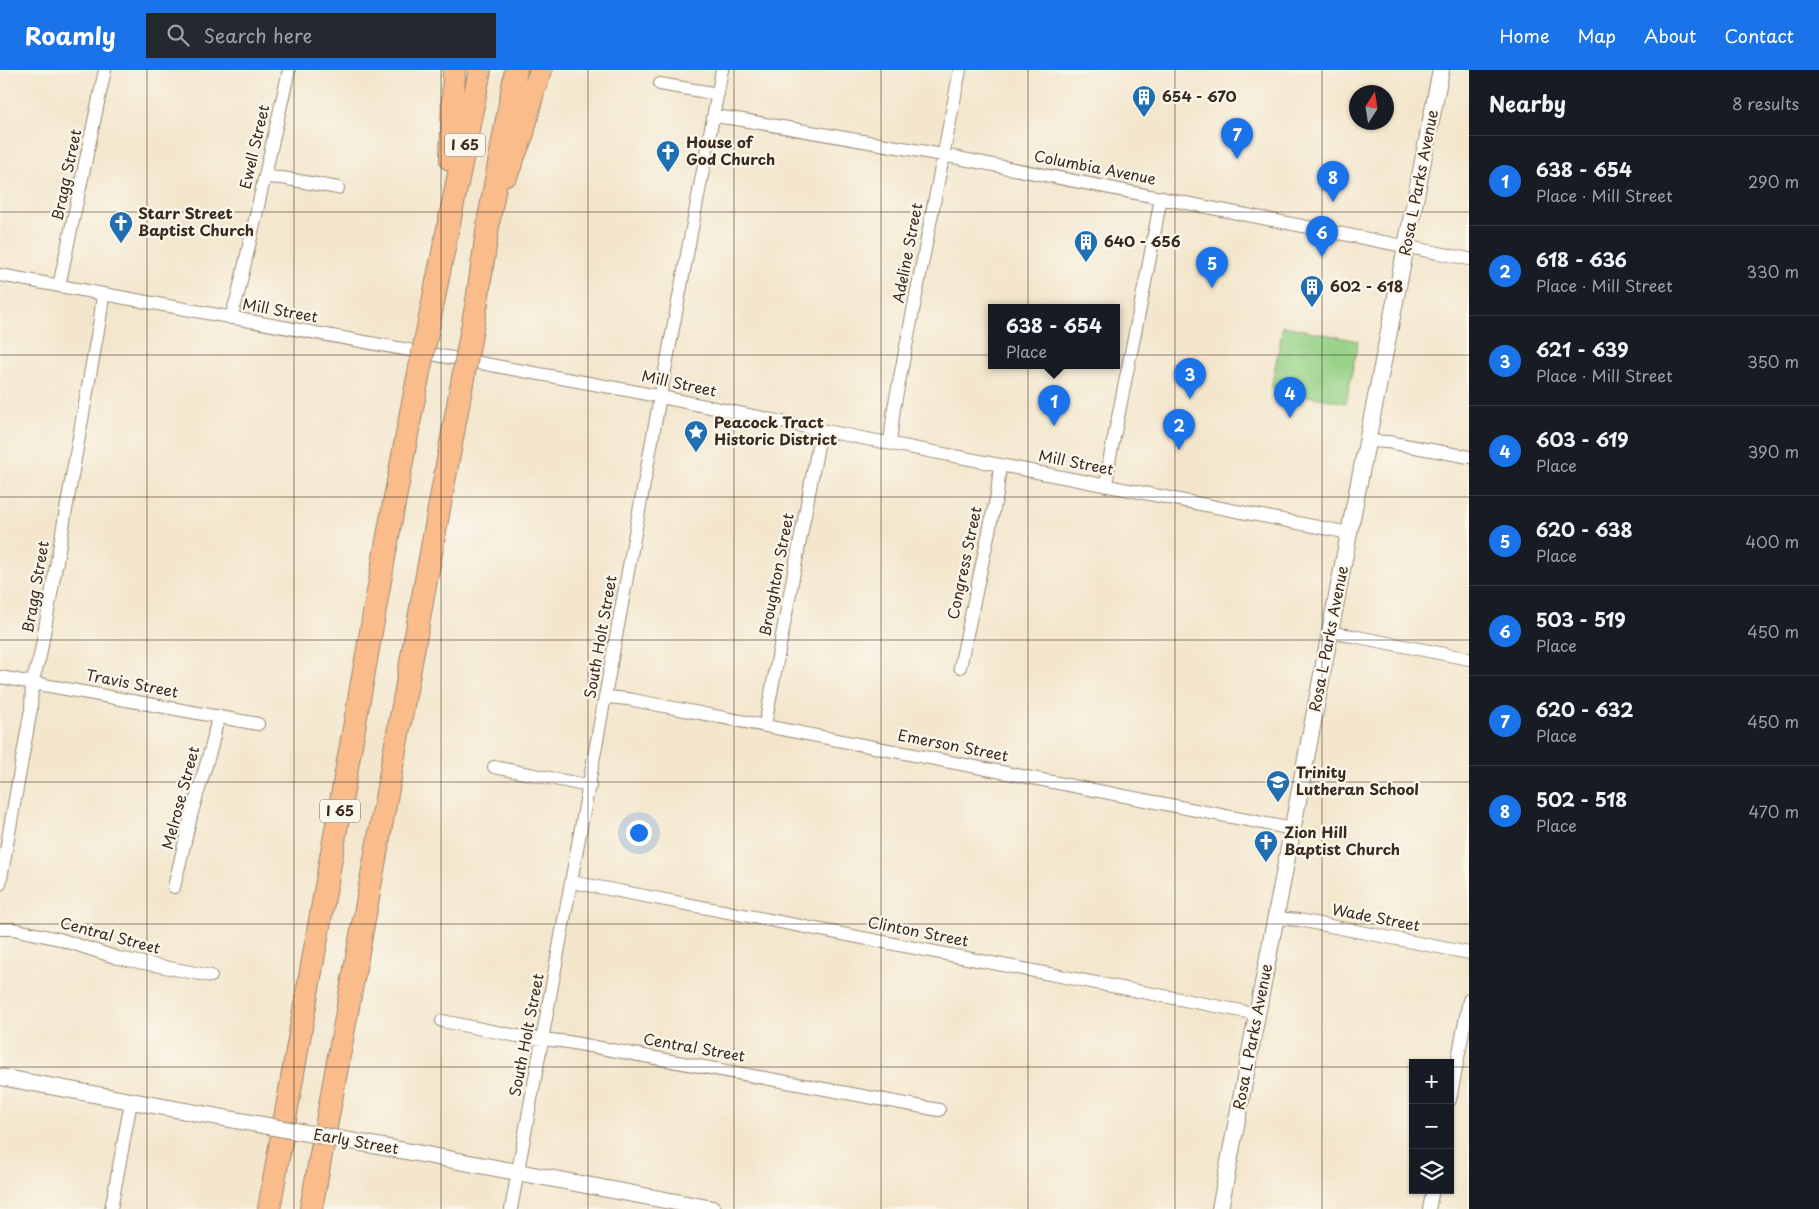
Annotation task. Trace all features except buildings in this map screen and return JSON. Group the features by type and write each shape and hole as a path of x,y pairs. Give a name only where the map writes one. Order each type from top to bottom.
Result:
{"highway":[{"path":"450,221 454,70"},
{"name":"I 65","path":"269,1209 385,550 480,70"},
{"name":"I 65","path":"310,1209 477,301 489,219 516,70"},
{"path":"489,219 524,133 533,92 541,70"}],"street":[{"name":"Bragg Street","path":"59,286 105,70"},
{"name":"Ewell Street","path":"231,318 289,70"},
{"name":"South Holt Street","path":"511,1209 722,70"},
{"name":"Adeline Street","path":"890,443 894,408 960,70"},
{"name":"Rosa L Parks Avenue","path":"1220,1209 1349,533 1441,70"},
{"path":"660,84 718,94"},
{"name":"Columbia Avenue","path":"714,116 943,155 1469,259"},
{"path":"264,177 282,178 338,188"},
{"path":"1106,486 1161,197"},
{"name":"Mill Street","path":"0,275 660,397 1349,533"},
{"name":"Bragg Street","path":"0,884 31,709 32,683 44,637 103,295"},
{"name":"Broughton Street","path":"765,725 822,430"},
{"path":"1368,441 1388,442 1469,457"},
{"name":"Congress Street","path":"960,667 997,494 1000,465"},
{"path":"1330,633 1469,659"},
{"name":"Travis Street","path":"0,677 258,724"},
{"name":"Emerson Street","path":"607,696 765,725 1293,829"},
{"name":"Melrose Street","path":"174,887 218,716"},
{"path":"494,767 590,786"},
{"name":"Clinton Street","path":"572,882 1257,1014"},
{"name":"Wade Street","path":"1276,918 1299,920 1469,954"},
{"name":"Central Street","path":"0,928 59,938 118,958 211,976"},
{"path":"1454,1079 1469,1000"},
{"name":"Central Street","path":"442,1021 517,1036 684,1063 939,1110"},
{"name":"Early Street","path":"0,1077 712,1209"},
{"path":"111,1209 131,1102"},
{"path":"1430,1209 1432,1194"}],"green space":[{"path":"1283,326 1358,341 1346,403 1271,389"}],"place":[{"name":"654 - 670","path":"1144,118"},
{"name":"620 - 632","path":"1237,159"},
{"name":"House of God Church","path":"668,173"},
{"name":"502 - 518","path":"1333,202"},
{"name":"Starr Street Baptist Church","path":"121,244"},
{"name":"503 - 519","path":"1322,257"},
{"name":"640 - 656","path":"1086,263"},
{"name":"620 - 638","path":"1212,288"},
{"name":"602 - 618","path":"1312,308"},
{"name":"621 - 639","path":"1190,399"},
{"name":"603 - 619","path":"1290,418"},
{"name":"638 - 654","path":"1054,426"},
{"name":"618 - 636","path":"1179,450"},
{"name":"Peacock Tract Historic District","path":"696,453"},
{"name":"Trinity Lutheran School","path":"1278,803"},
{"name":"Zion Hill Baptist Church","path":"1266,863"}]}
